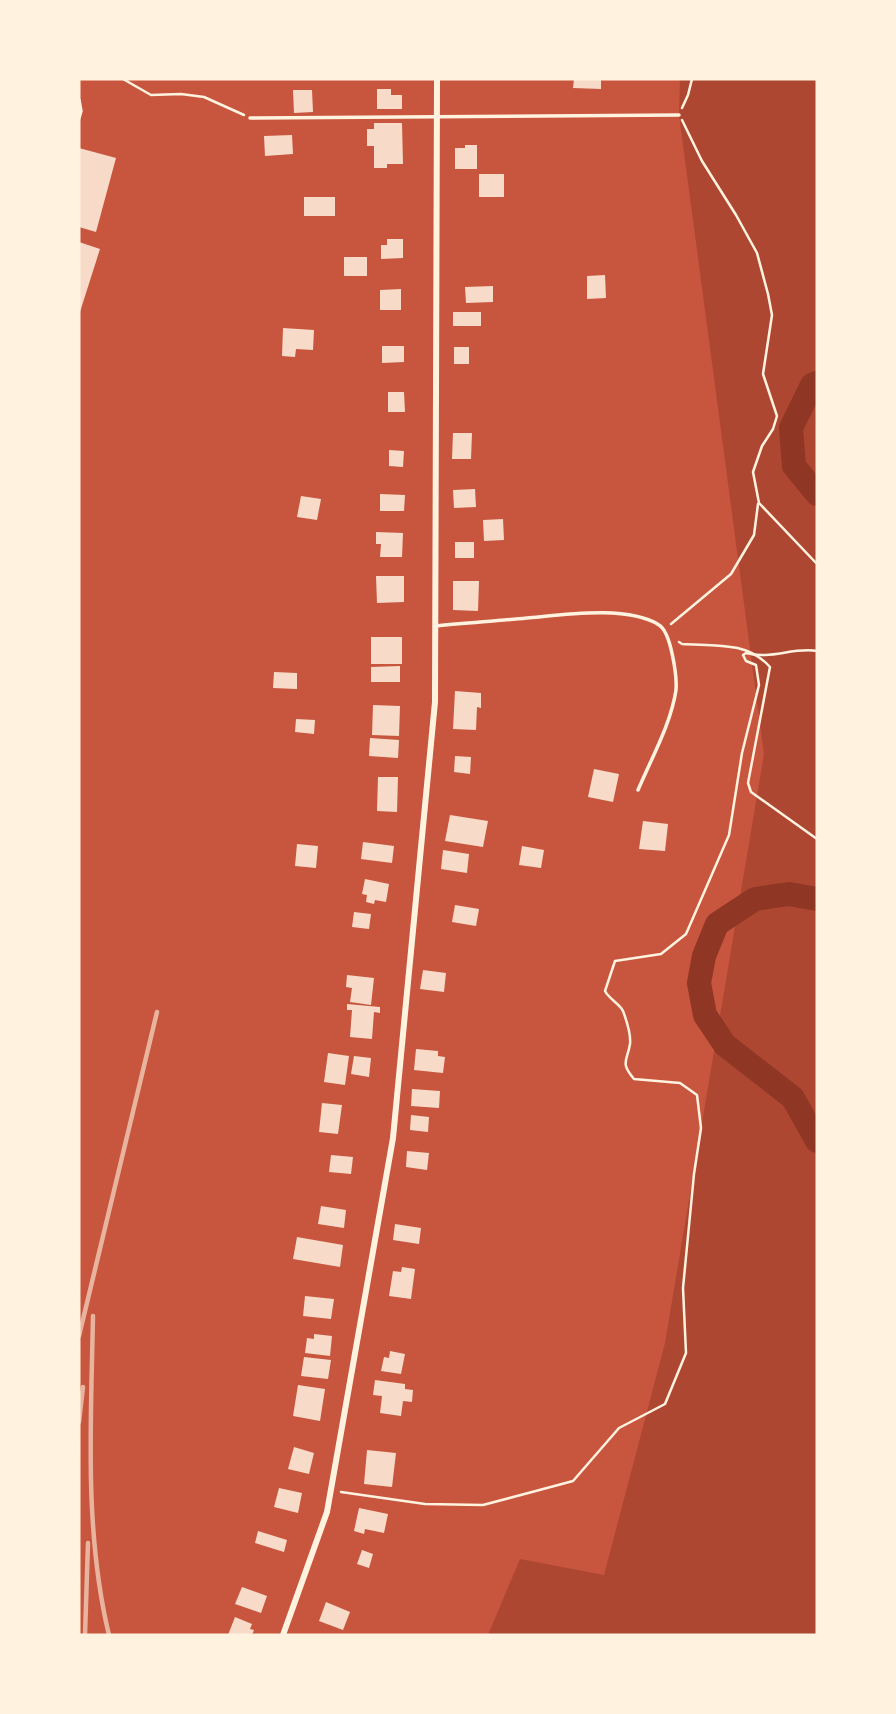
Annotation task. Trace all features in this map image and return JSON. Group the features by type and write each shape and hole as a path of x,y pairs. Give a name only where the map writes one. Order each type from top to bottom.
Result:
{"street":[{"path":"283,1635 327,1512 393,1138 435,702 437,79"}],"lane":[{"path":"79,100 79,118"},
{"path":"250,118 679,115"},
{"path":"436,625 576,613 627,615 658,624 669,641 676,689 667,722 638,790"}],"path":[{"path":"123,79 151,95 181,94 204,97 250,118"},
{"path":"692,79 679,115 691,134 702,161 757,253 772,316 763,374 777,416 753,472 759,503 754,535 731,574 664,630 682,644 735,646 760,655 770,667 748,783 751,792 817,839"},
{"path":"759,503 817,564"},
{"path":"331,1491 425,1504 483,1505 573,1481 619,1428 665,1404 686,1353 683,1288 701,1128 698,1106 696,1095 680,1083 634,1079 625,1069 625,1058 630,1044 623,1009 609,998 605,991 615,961 661,954 685,934 715,871 729,835 742,753 759,685 756,665 744,659 743,655 799,649 817,651"}],"shaded area":[{"path":"680,79 817,79 817,1635 488,1635 520,1559 604,1575 665,1343 764,754 679,115"}],"building":[{"path":"574,79 601,79 601,89 573,88"},
{"path":"377,89 391,89 391,95 402,95 402,109 377,109"},
{"path":"293,90 312,90 313,112 294,113"},
{"path":"374,123 402,123 403,164 387,164 387,168 374,168 374,146 367,146 367,129 374,129"},
{"path":"292,135 293,154 265,156 264,136"},
{"path":"465,145 477,145 477,169 455,169 455,148 465,148"},
{"path":"79,148 116,158 96,232 79,227"},
{"path":"479,174 504,174 504,197 479,197"},
{"path":"304,197 335,197 335,216 304,216"},
{"path":"387,239 403,239 403,258 381,259 381,245 387,245"},
{"path":"79,242 100,249 79,315"},
{"path":"344,257 367,257 367,276 344,276"},
{"path":"605,275 606,298 587,299 587,276"},
{"path":"493,286 493,302 466,303 465,287"},
{"path":"401,289 401,310 380,310 380,290"},
{"path":"453,312 481,312 481,326 453,326"},
{"path":"283,328 314,330 313,350 296,349 295,357 282,356"},
{"path":"382,346 404,346 404,362 382,363"},
{"path":"454,347 469,347 469,364 454,364"},
{"path":"388,392 404,392 405,412 388,412"},
{"path":"453,433 472,433 471,459 452,459"},
{"path":"389,450 404,451 403,467 389,466"},
{"path":"475,489 476,507 454,508 453,490"},
{"path":"380,494 405,495 404,511 380,511"},
{"path":"301,496 321,499 317,520 297,517"},
{"path":"503,519 504,540 484,541 483,520"},
{"path":"376,532 403,533 402,557 380,557 381,544 376,544"},
{"path":"455,542 474,542 474,558 455,558"},
{"path":"376,576 404,576 404,602 377,603"},
{"path":"453,581 479,581 478,611 453,610"},
{"path":"371,637 402,637 402,664 371,664"},
{"path":"400,666 400,682 371,682 371,667"},
{"path":"274,672 297,673 297,689 273,688"},
{"path":"455,691 481,693 476,730 453,729"},
{"path":"373,705 400,706 399,736 372,735"},
{"path":"296,719 315,720 314,734 295,732"},
{"path":"370,738 399,740 398,758 369,756"},
{"path":"455,756 471,757 470,774 454,772"},
{"path":"594,769 619,774 613,802 588,797"},
{"path":"378,777 398,777 397,812 377,811"},
{"path":"450,815 488,821 483,847 445,841"},
{"path":"643,821 668,824 665,851 639,849"},
{"path":"363,842 394,846 392,863 361,859"},
{"path":"297,844 318,846 316,868 295,866"},
{"path":"522,846 544,850 541,868 519,865"},
{"path":"443,850 469,854 467,873 441,869"},
{"path":"365,879 389,884 386,902 366,902 367,895 362,894"},
{"path":"455,905 479,909 476,926 452,922"},
{"path":"354,912 371,914 369,929 352,927"},
{"path":"423,970 446,973 444,992 420,989"},
{"path":"347,975 374,978 371,1005 350,1002 352,988 346,987"},
{"path":"347,1004 380,1007 380,1013 374,1012 372,1039 350,1037 352,1010 347,1010"},
{"path":"416,1049 438,1051 438,1056 445,1057 443,1073 414,1070"},
{"path":"328,1053 349,1056 345,1085 324,1082"},
{"path":"354,1056 371,1058 369,1077 351,1074"},
{"path":"412,1089 440,1091 439,1108 411,1106"},
{"path":"322,1103 342,1105 338,1134 319,1132"},
{"path":"411,1115 429,1117 428,1132 410,1130"},
{"path":"407,1151 429,1153 427,1170 406,1167"},
{"path":"331,1155 353,1157 351,1174 329,1172"},
{"path":"321,1206 346,1210 344,1228 318,1224"},
{"path":"395,1224 421,1228 419,1244 393,1240"},
{"path":"297,1237 343,1245 340,1267 293,1259"},
{"path":"402,1267 415,1269 411,1299 389,1296 393,1271 401,1272"},
{"path":"305,1296 334,1299 331,1319 303,1316"},
{"path":"314,1334 332,1336 330,1356 305,1353 307,1338 314,1339"},
{"path":"390,1351 405,1354 401,1374 381,1371 384,1357 389,1358"},
{"path":"304,1357 331,1360 328,1379 301,1376"},
{"path":"375,1380 405,1384 405,1389 413,1390 412,1402 403,1401 401,1416 380,1413 382,1396 373,1395"},
{"path":"298,1385 325,1389 320,1421 293,1416"},
{"path":"294,1447 314,1453 309,1474 288,1469"},
{"path":"367,1450 396,1453 392,1487 364,1484"},
{"path":"279,1488 302,1493 298,1513 274,1507"},
{"path":"359,1508 388,1514 384,1533 365,1529 364,1534 354,1531"},
{"path":"258,1531 287,1540 284,1552 255,1543"},
{"path":"362,1550 373,1554 369,1568 357,1564"},
{"path":"242,1587 267,1596 261,1613 235,1604"},
{"path":"326,1602 350,1612 343,1630 319,1621"},
{"path":"235,1617 252,1624 252,1635 228,1635"}],"waterway":[{"path":"817,383 812,385 791,428 794,466 817,494"},
{"path":"817,899 789,894 755,899 717,924 704,956 699,983 705,1015 725,1045 793,1098 817,1141"}],"railway":[{"path":"79,1336 157,1012"},
{"path":"93,1316 92,1516 101,1596 109,1635"},
{"path":"79,1422 83,1387"},
{"path":"85,1635 88,1543"}]}
